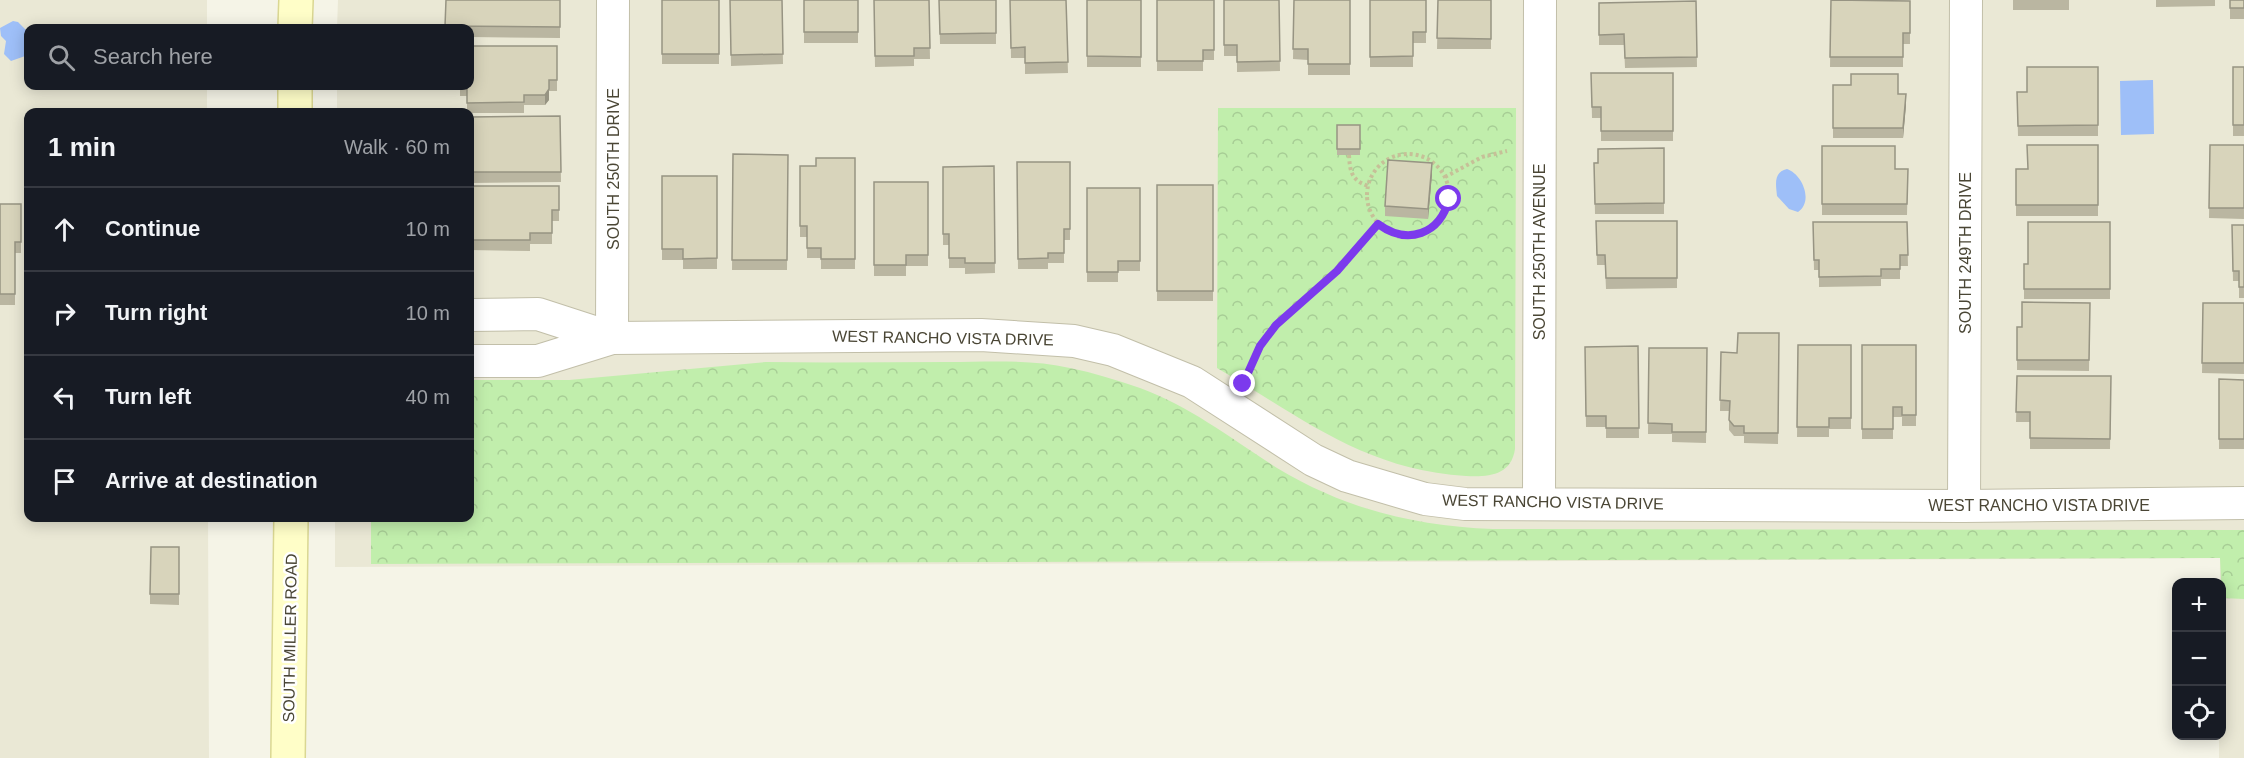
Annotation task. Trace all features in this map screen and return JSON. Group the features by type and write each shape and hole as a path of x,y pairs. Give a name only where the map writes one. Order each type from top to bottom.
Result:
{"main road":[{"path":"296,0 296,24"},
{"path":"295,90 295,108"},
{"name":"SOUTH MILLER ROAD","path":"288,758 291,522"}],"street":[{"name":"SOUTH 250TH DRIVE","path":"612,338 613,0"},
{"name":"SOUTH 250TH AVENUE","path":"1539,503 1540,0"},
{"name":"SOUTH 249TH DRIVE","path":"1964,506 1966,0"},
{"name":"WEST RANCHO VISTA DRIVE","path":"474,315 538,314 612,338"},
{"name":"WEST RANCHO VISTA DRIVE","path":"474,361 538,361 612,338 981,335 1074,341 1113,350 1192,382 1313,460 1385,489 1425,499 1465,504 1964,506 2244,503"}],"path":[{"path":"1444,177 1482,157 1516,151"},
{"path":"1349,154 1352,176 1359,183 1368,186"},
{"path":"1399,154 1424,157 1435,163 1444,177 1449,199 1446,212 1428,231 1415,236 1402,236 1389,232 1378,224 1367,202 1368,186 1378,167 1399,154"},
{"path":"1243,384 1260,346 1276,325 1337,271 1378,224"}],"shaded area":[{"path":"0,0 207,0 207,24 24,24 24,90 207,90 207,108 24,108 24,522 208,522 209,758 0,758"},
{"path":"338,0 2244,0 2244,758 2219,758 2219,740 2226,740 2226,578 2220,578 2220,558 335,567 335,522 474,522 474,108 337,108 337,90 474,90 474,24 337,24"}],"green space":[{"path":"1218,108 1516,108 1515,449 1513,458 1504,470 1490,475 1466,476 1395,463 1364,452 1306,422 1217,368"},
{"path":"766,362 1040,363 1105,377 1158,395 1211,424 1277,468 1303,482 1355,505 1408,519 1493,529 2244,530 2244,599 2226,598 2226,578 2221,578 2220,558 371,564 371,522 474,522 474,380 569,380"}],"water":[{"path":"13,21 18,22 24,28 24,56 11,61 4,54 6,41 1,36 0,28"},
{"path":"2153,80 2154,134 2121,135 2120,81"},
{"path":"1787,169 1797,176 1806,195 1803,207 1798,212 1789,209 1777,196 1777,176"}],"building":[{"path":"446,0 560,0 560,27 445,24"},
{"path":"662,0 719,0 719,54 662,54"},
{"path":"730,0 782,0 783,54 731,55"},
{"path":"804,0 858,0 858,32 804,32"},
{"path":"874,0 929,0 930,48 914,48 914,56 875,56"},
{"path":"939,0 996,0 996,33 940,34"},
{"path":"1010,0 1066,0 1068,62 1025,63 1025,47 1011,48"},
{"path":"1087,0 1141,0 1141,57 1087,56"},
{"path":"1157,0 1214,0 1214,50 1203,50 1203,61 1157,61"},
{"path":"1224,0 1279,0 1280,61 1237,62 1237,45 1224,45"},
{"path":"1294,0 1350,0 1350,64 1308,64 1308,49 1293,49"},
{"path":"1370,0 1426,0 1426,32 1413,32 1413,56 1370,57"},
{"path":"1438,0 1491,0 1491,39 1437,38"},
{"path":"1831,0 1910,1 1910,33 1903,33 1903,57 1830,57"},
{"path":"2230,0 2244,0 2244,8 2230,8"},
{"path":"1696,1 1697,57 1625,58 1624,34 1599,35 1599,3"},
{"path":"474,46 557,46 557,80 549,80 549,89 545,95 524,95 524,102 467,103 467,90 474,90"},
{"path":"2027,67 2098,67 2098,125 2018,126 2017,92 2027,92"},
{"path":"2233,67 2244,67 2244,125 2233,125"},
{"path":"1591,73 1673,73 1673,131 1601,131 1601,107 1592,107"},
{"path":"1851,74 1898,74 1898,94 1906,94 1903,128 1833,128 1833,85 1851,85"},
{"path":"560,116 561,172 474,172 474,117"},
{"path":"1337,125 1360,125 1360,149 1337,149"},
{"path":"2027,145 2098,145 2098,205 2016,205 2016,169 2028,169"},
{"path":"2210,145 2244,145 2244,208 2209,208"},
{"path":"1822,146 1895,146 1895,169 1908,169 1907,204 1822,204"},
{"path":"1664,148 1664,203 1595,204 1594,163 1598,163 1598,149"},
{"path":"733,154 788,155 787,260 732,260"},
{"path":"816,158 855,158 855,259 821,259 821,248 807,248 807,226 800,226 800,166 816,166"},
{"path":"1388,160 1432,163 1428,209 1385,206"},
{"path":"1017,162 1070,162 1070,229 1064,229 1064,253 1048,253 1048,258 1018,259"},
{"path":"994,166 995,263 965,263 965,258 949,258 949,234 943,234 943,167"},
{"path":"662,176 717,176 717,258 683,259 683,249 662,249"},
{"path":"874,182 928,182 928,255 906,255 906,265 874,265"},
{"path":"1157,185 1213,185 1213,291 1157,291"},
{"path":"474,186 559,186 559,210 552,210 552,233 530,233 530,240 474,240"},
{"path":"1087,188 1140,188 1140,261 1118,261 1118,272 1087,272"},
{"path":"0,204 21,204 21,242 15,242 15,294 0,294"},
{"path":"1596,221 1677,221 1677,278 1606,278 1605,255 1597,255"},
{"path":"1813,222 1907,222 1908,255 1900,255 1900,269 1881,269 1881,276 1819,277 1819,260 1814,260"},
{"path":"2028,222 2110,222 2110,289 2024,289 2024,264 2028,264"},
{"path":"2232,225 2244,225 2244,287 2239,287 2239,271 2233,271"},
{"path":"2022,302 2090,303 2089,360 2017,360 2017,327 2022,327"},
{"path":"2203,303 2244,303 2244,363 2202,363"},
{"path":"1738,333 1779,333 1778,433 1744,433 1744,426 1734,426 1729,420 1730,401 1720,400 1721,352 1737,353"},
{"path":"1798,345 1851,345 1851,418 1829,418 1829,427 1797,427"},
{"path":"1862,345 1916,345 1916,415 1902,415 1902,407 1893,407 1893,429 1862,429"},
{"path":"1638,346 1639,428 1606,428 1606,416 1586,416 1585,347"},
{"path":"1649,348 1707,348 1706,432 1672,432 1672,424 1648,423"},
{"path":"2017,376 2111,376 2110,439 2030,438 2030,412 2016,412"},
{"path":"2219,379 2244,380 2244,439 2219,439"},
{"path":"151,547 179,547 179,594 150,594"}],"route":[{"path":"1243,384 1260,346 1276,325 1329,279 1378,224 1389,232 1402,236 1415,236 1428,231 1438,223 1446,212 1449,199"}]}
